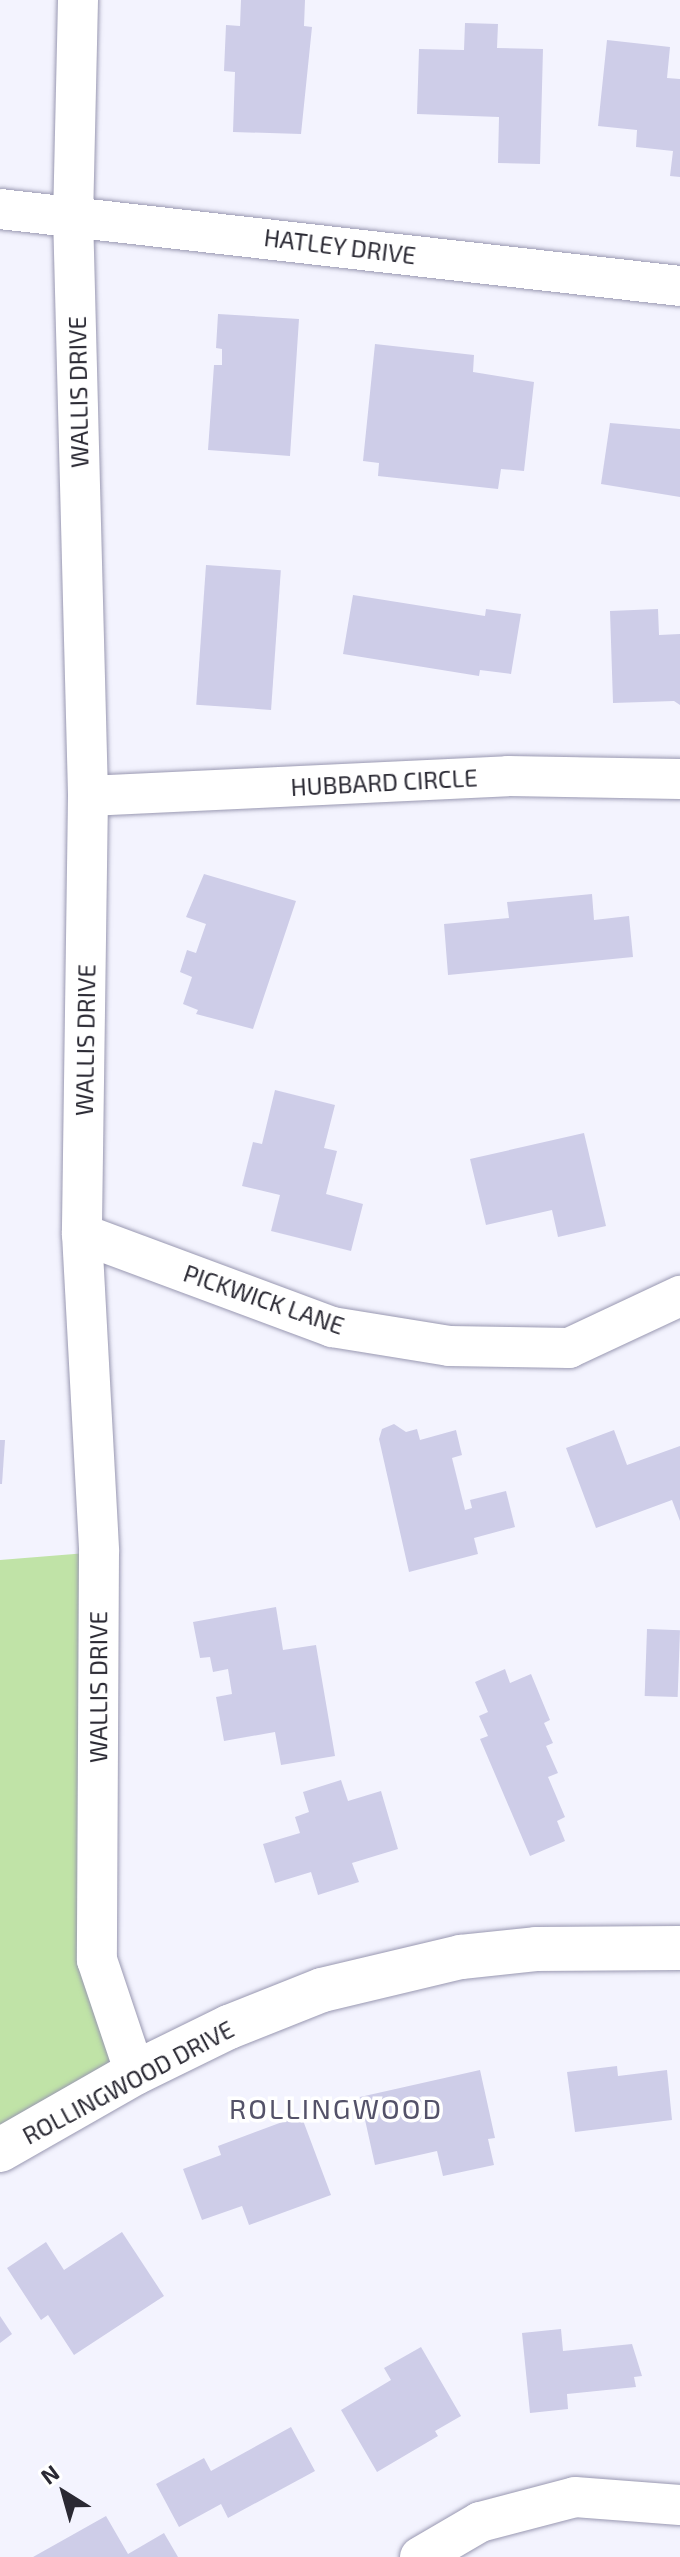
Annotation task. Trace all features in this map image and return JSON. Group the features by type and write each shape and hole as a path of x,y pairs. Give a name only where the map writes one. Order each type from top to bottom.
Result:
{"street":[{"name":"WALLIS DRIVE","path":"78,0 73,214 88,796 82,1234 99,1552 97,1960 135,2073"},
{"name":"HATLEY DRIVE","path":"0,209 73,214 680,286"},
{"name":"HUBBARD CIRCLE","path":"88,796 508,776 680,779"},
{"name":"PICKWICK LANE","path":"82,1234 332,1327 449,1346 569,1348 680,1296"},
{"name":"ROLLINGWOOD DRIVE","path":"0,2150 135,2073 229,2027 322,1990 391,1972 536,1949 680,1948"},
{"path":"420,2557 480,2522 575,2497 680,2505"}],"green space":[{"path":"99,1552 97,1960 135,2073 0,2150 0,1560"}],"building":[{"path":"241,0 305,0 304,26 312,27 301,134 233,132 235,72 224,71 226,25 240,26"},
{"path":"465,23 498,24 497,48 543,49 540,164 498,163 499,117 417,114 419,49 464,50"},
{"path":"607,40 670,47 667,78 680,79 680,177 670,176 673,151 636,147 637,130 598,126"},
{"path":"218,314 299,319 290,456 208,450 214,365 222,365 222,349 216,348"},
{"path":"375,344 474,355 473,372 534,382 524,471 501,469 498,489 378,476 379,463 363,461"},
{"path":"610,423 680,429 680,497 601,484"},
{"path":"206,565 281,570 271,710 196,705"},
{"path":"353,595 485,616 486,609 521,614 511,674 480,670 479,676 343,654"},
{"path":"658,609 659,635 680,634 680,705 674,701 613,703 610,611"},
{"path":"204,874 296,901 253,1029 196,1014 198,1010 183,1004 192,977 180,972 187,950 196,953 206,924 186,917"},
{"path":"592,894 594,920 629,916 633,957 448,975 444,924 509,918 507,902"},
{"path":"275,1090 335,1105 324,1148 337,1151 326,1194 363,1204 351,1251 271,1231 280,1195 242,1186 253,1142 262,1144"},
{"path":"584,1133 606,1226 558,1237 552,1210 486,1225 470,1159"},
{"path":"394,1424 406,1432 417,1429 420,1440 456,1430 462,1455 452,1458 465,1510 472,1508 470,1500 506,1491 515,1527 474,1538 478,1554 409,1572 379,1439 382,1429"},
{"path":"614,1430 627,1465 680,1446 680,1521 672,1500 596,1528 566,1448"},
{"path":"0,1440 5,1440 2,1484 0,1484"},
{"path":"276,1607 283,1650 316,1645 335,1756 281,1765 275,1732 224,1741 216,1697 232,1694 228,1669 213,1672 210,1657 200,1658 193,1622"},
{"path":"647,1629 680,1630 678,1697 645,1696"},
{"path":"505,1669 510,1683 531,1674 550,1720 544,1723 553,1743 546,1746 558,1773 548,1777 565,1817 557,1821 565,1841 530,1856 480,1739 488,1736 479,1716 488,1712 475,1682"},
{"path":"341,1780 348,1801 381,1791 398,1849 352,1863 359,1882 318,1895 311,1872 275,1883 263,1844 300,1833 295,1817 309,1812 303,1792"},
{"path":"617,2066 618,2076 667,2070 672,2120 575,2132 567,2072"},
{"path":"480,2070 495,2138 488,2139 494,2165 443,2176 437,2151 375,2165 360,2097"},
{"path":"301,2115 331,2195 249,2225 242,2206 202,2220 183,2169 221,2155 218,2146"},
{"path":"122,2232 164,2296 74,2355 48,2315 41,2320 7,2268 46,2242 64,2270"},
{"path":"0,2316 12,2334 0,2343"},
{"path":"561,2329 563,2351 632,2344 642,2376 634,2377 636,2387 567,2394 568,2409 530,2413 522,2333"},
{"path":"421,2347 461,2416 435,2431 438,2436 377,2472 341,2410 391,2380 384,2368"},
{"path":"291,2427 315,2471 228,2518 221,2504 179,2527 156,2484 204,2458 211,2471"},
{"path":"106,2516 128,2554 164,2533 178,2557 33,2557"}],"district":[{"name":"ROLLINGWOOD","path":"336,2108"}]}
